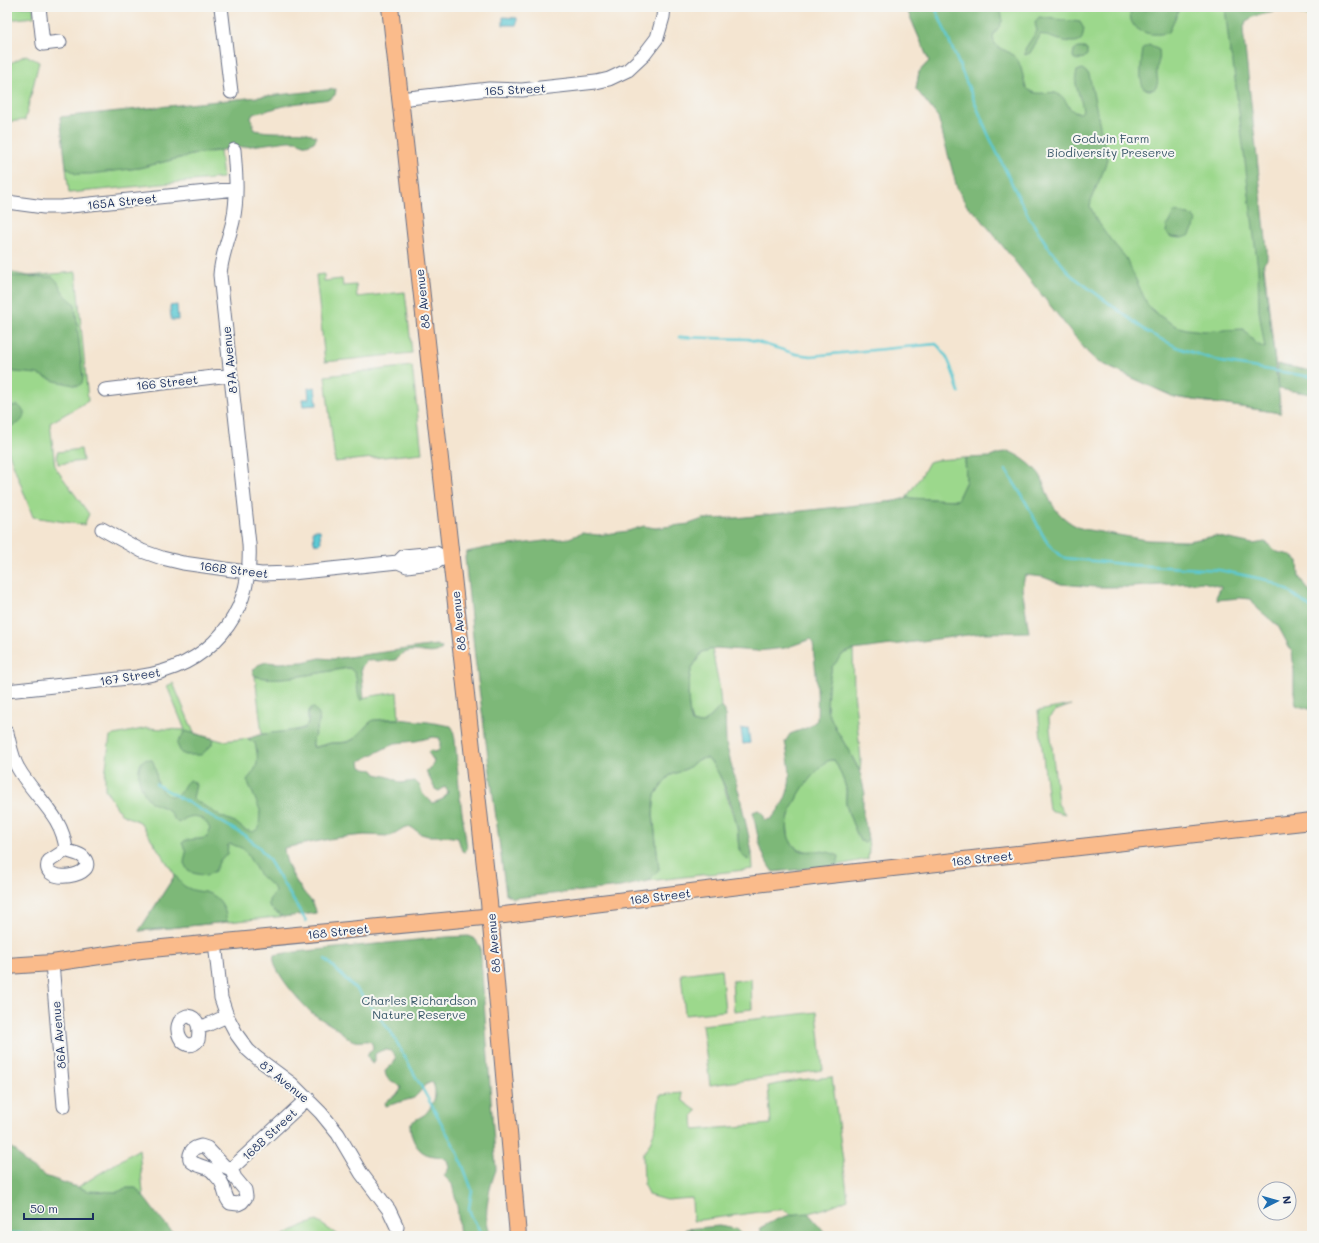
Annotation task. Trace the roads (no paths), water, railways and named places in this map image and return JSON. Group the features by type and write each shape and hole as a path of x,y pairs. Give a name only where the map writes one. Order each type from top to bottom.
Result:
{"main road":[{"name":"88 Avenue","path":"390,7 444,559 490,917 518,1236"},
{"name":"168 Street","path":"7,966 52,963 141,950 215,942 490,917 821,876 1312,821"}],"street":[{"path":"39,7 43,44 60,42"},
{"path":"221,7 231,92"},
{"name":"165 Street","path":"400,99 489,89 522,90 596,82 619,75 628,70 644,55 657,38 663,17 664,7"},
{"name":"87A Avenue","path":"234,150 236,189 234,217 222,258 220,275 250,544 250,562 248,572"},
{"name":"165A Street","path":"7,202 57,207 236,189"},
{"name":"166 Street","path":"105,390 230,375"},
{"name":"166B Street","path":"102,529 139,550 157,557 183,563 261,574 292,573 398,562 406,566 444,559"},
{"name":"167 Street","path":"7,691 142,676 164,672 183,664 205,650 225,629 240,603 247,584 248,572"},
{"path":"7,733 12,754 18,768 57,821 63,834 66,850"},
{"name":"87 Avenue","path":"215,942 220,990 227,1016 237,1035 248,1050 260,1061 289,1081 308,1098 334,1129 361,1173 392,1214 397,1227"},
{"name":"86A Avenue","path":"52,963 64,1106"},
{"path":"199,1027 227,1016"},
{"name":"168B Street","path":"231,1169 308,1098"},
{"name":"168B Street","path":"196,1147 205,1147 224,1166 231,1169 235,1178 246,1193 243,1201 238,1204 233,1204 228,1201 225,1188 221,1182 209,1169 194,1164 190,1159 190,1154 196,1147"}],"water":[{"path":"503,17 517,18 517,24 503,25"},
{"path":"177,305 178,320 171,320 170,306"},
{"path":"315,387 317,405 303,406 302,399 309,399 308,388"},
{"path":"313,530 320,530 321,543 319,545 314,543"},
{"path":"748,728 750,743 743,744 741,729"}],"waterway":[{"path":"935,7 988,134 1016,192 1030,219 1049,248 1071,275 1149,333 1179,348 1221,362 1312,377"},
{"path":"1292,7 1312,14"},
{"path":"679,337 748,339 796,354 811,356 936,344 948,360 959,392"},
{"path":"1006,470 1026,503 1047,543 1058,554 1065,558 1132,565 1219,570 1267,580 1287,590 1312,609"},
{"path":"156,784 244,835 259,847 269,860 306,921"},
{"path":"325,959 360,993 391,1032 458,1153 472,1190 469,1208 471,1215 480,1231 488,1236"},
{"path":"7,1234 23,1233 54,1236"}],"park label":[{"name":"Godwin Farm Biodiversity Preserve","path":"1111,145"},
{"name":"Charles Richardson Nature Reserve","path":"419,1007"}]}
